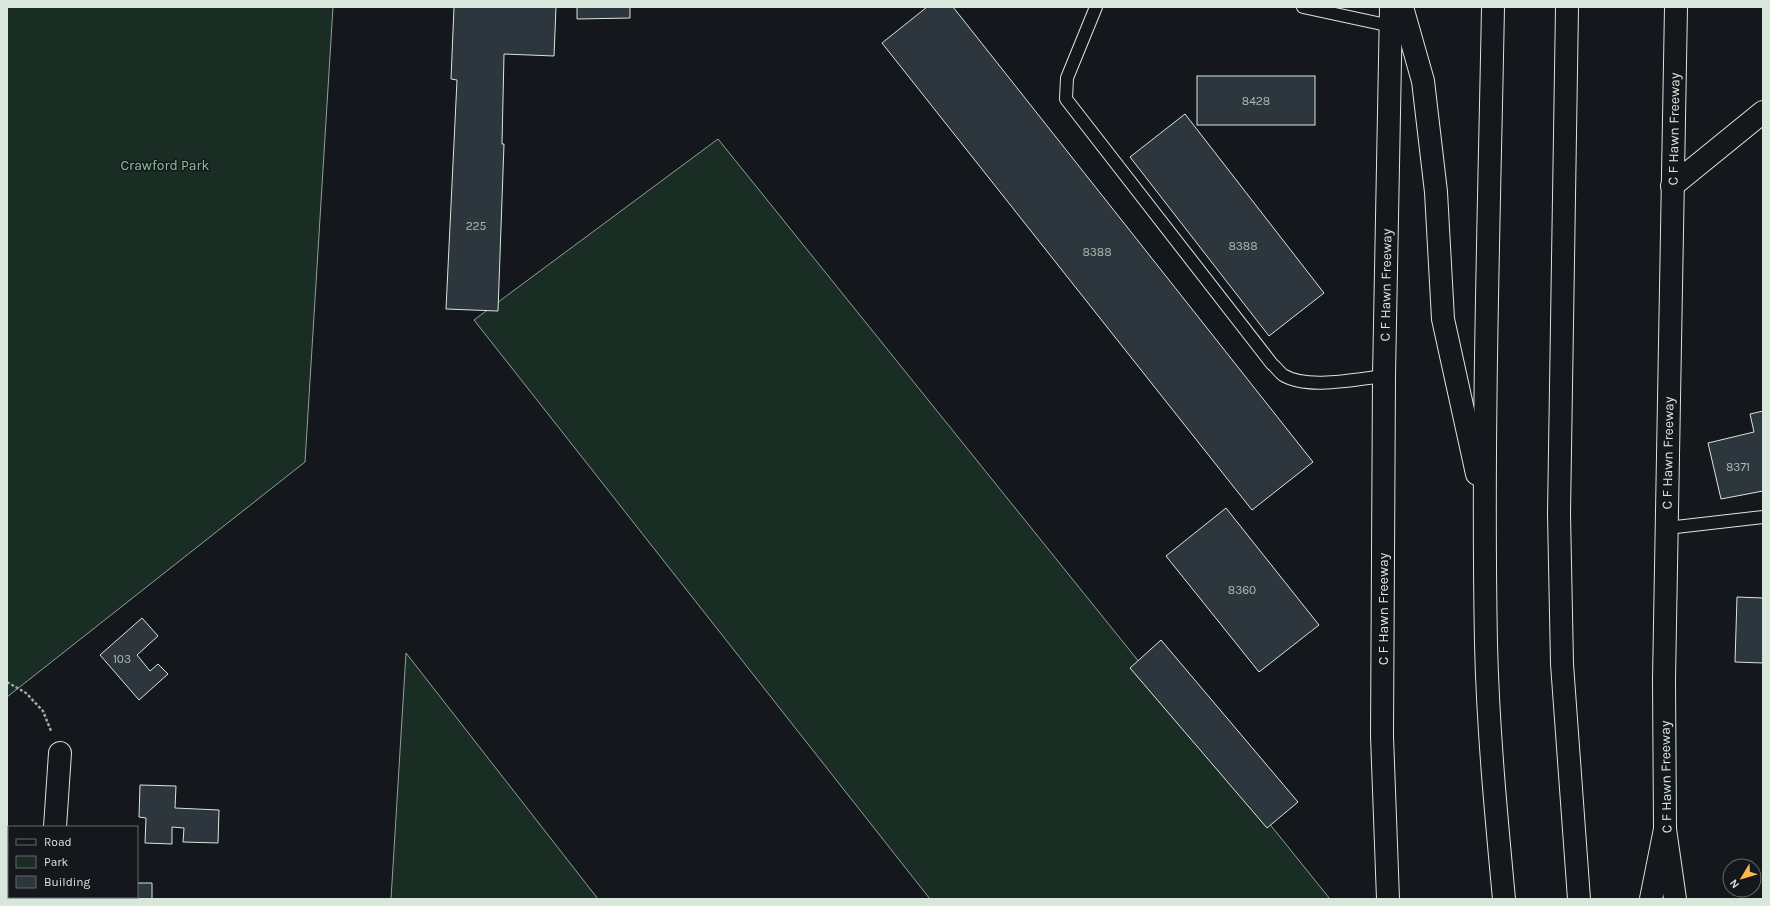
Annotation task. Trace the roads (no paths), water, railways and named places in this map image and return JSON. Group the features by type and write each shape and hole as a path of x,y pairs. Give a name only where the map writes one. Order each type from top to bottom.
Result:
{"main road":[{"path":"1402,7 1423,81 1436,192 1443,319 1485,510"},
{"path":"1493,7 1485,510 1486,646 1495,796 1504,899"},
{"path":"1567,7 1559,514 1562,664 1579,899"},
{"name":"C F Hawn Freeway","path":"1675,899 1665,828 1664,680 1676,7"},
{"name":"C F Hawn Freeway","path":"1388,899 1382,736 1384,376 1391,16"},
{"path":"1672,186 1763,112"},
{"path":"55,826 60,753"},
{"path":"1651,899 1665,828"}],"lane":[{"path":"1096,7 1067,78 1066,99 1272,364 1283,375 1302,381 1322,382 1384,376"},
{"path":"1303,7 1391,16"},
{"path":"1667,528 1763,517"}],"park label":[{"name":"Crawford Park","path":"165,165"}]}
